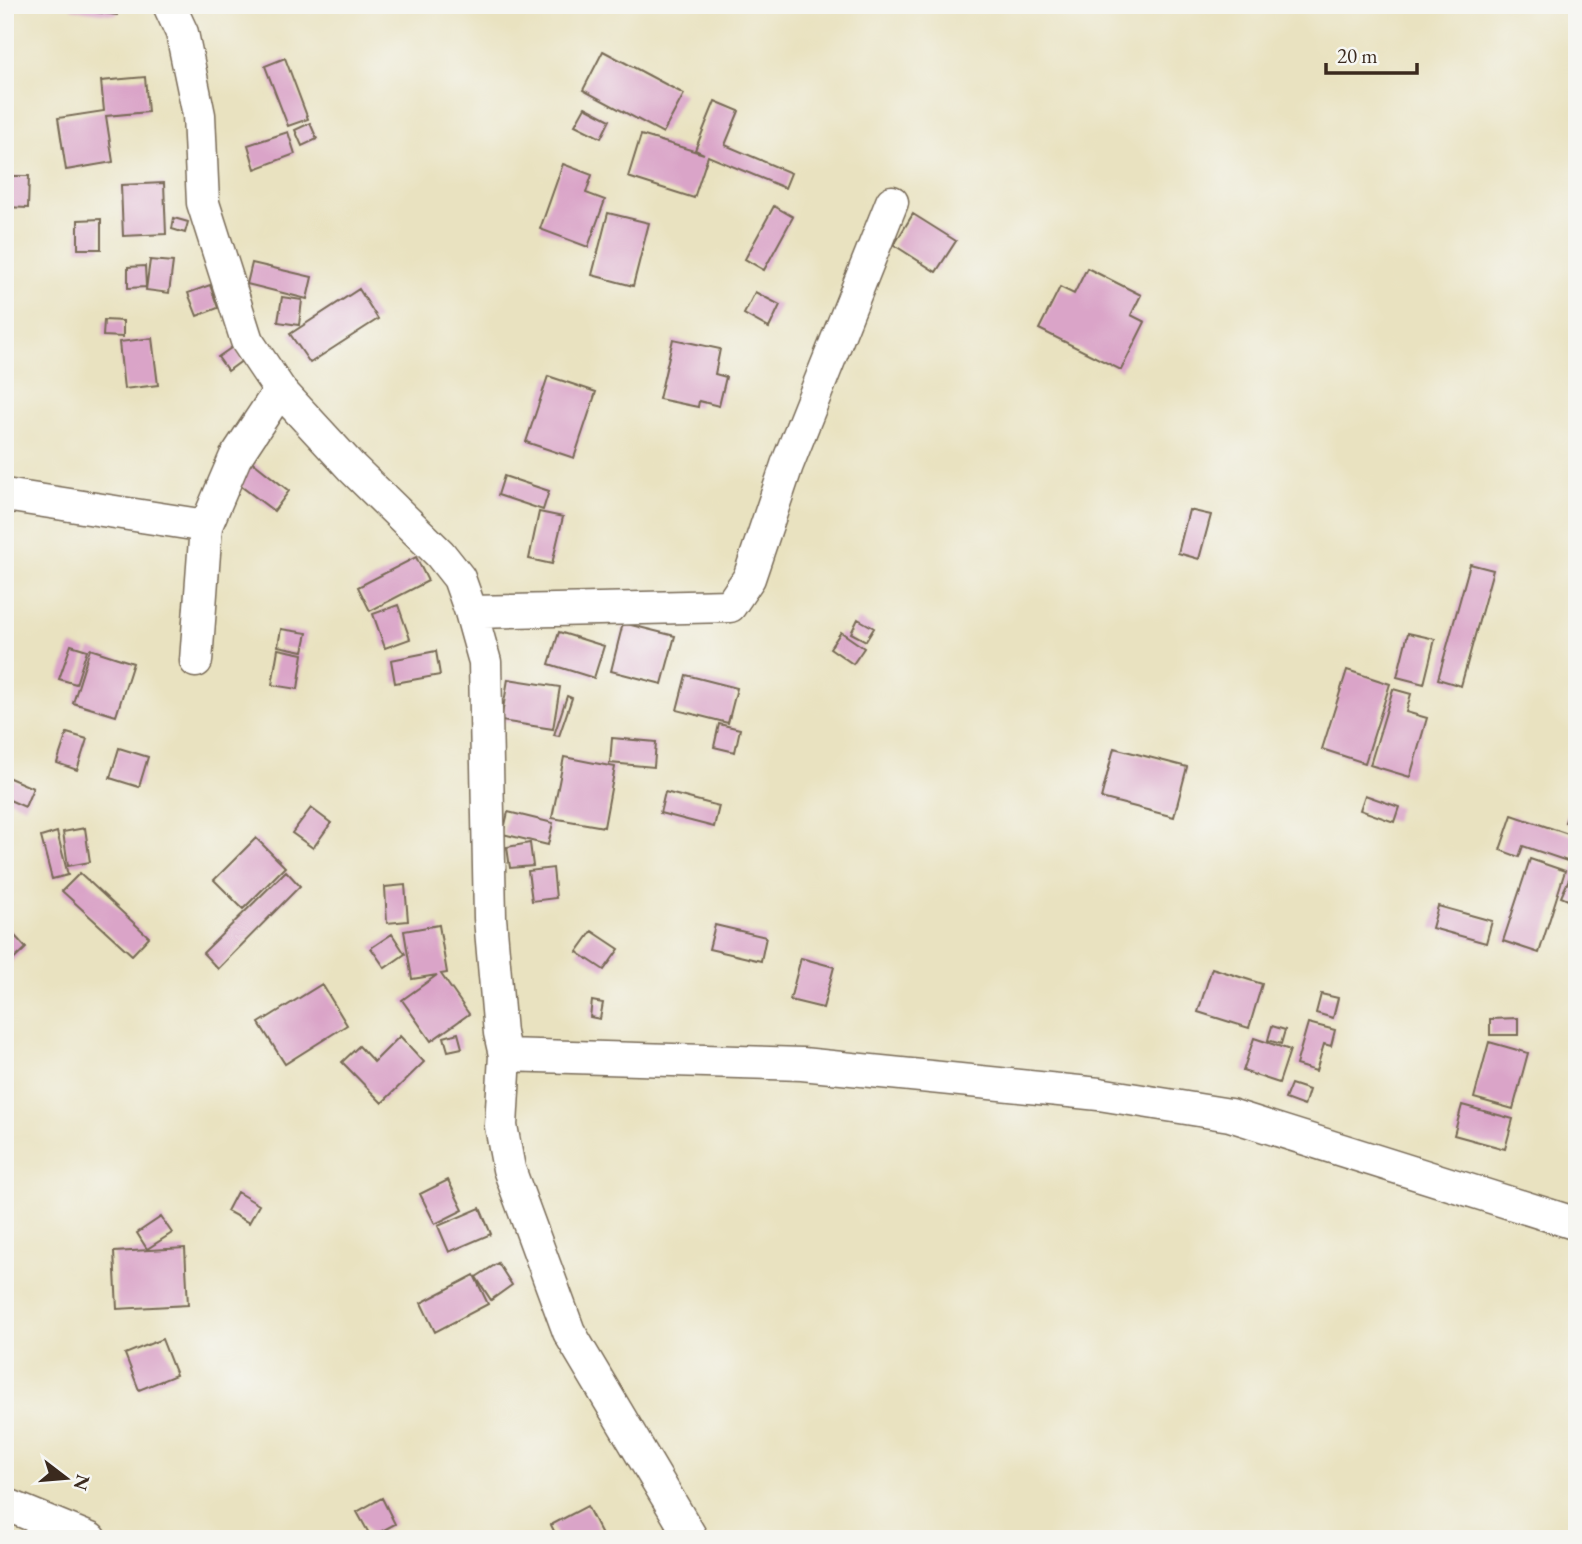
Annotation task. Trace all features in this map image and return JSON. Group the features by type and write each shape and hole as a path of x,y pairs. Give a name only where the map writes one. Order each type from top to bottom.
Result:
{"street":[{"path":"169,5 182,33 199,115 203,203 247,341 280,390 351,467 440,554 459,578 471,612 485,662 491,918 499,1033 505,1055 501,1126 509,1169 569,1332 692,1539"},
{"path":"471,612 730,606 749,578 787,465 892,202"},
{"path":"196,661 206,526 235,458 280,390"},
{"path":"5,495 206,526"},
{"path":"505,1055 802,1064 1100,1094 1230,1115 1577,1224"},
{"path":"5,1504 90,1539"}],"building":[{"path":"72,5 119,5 117,15 71,9"},
{"path":"603,51 684,94 663,133 583,90"},
{"path":"285,58 308,119 288,126 265,66"},
{"path":"145,77 148,112 106,116 113,162 66,170 58,118 104,111 101,81"},
{"path":"715,101 739,111 725,145 791,173 785,188 708,156 694,198 628,177 641,135 704,154 695,150"},
{"path":"585,107 610,120 601,138 575,125"},
{"path":"310,123 317,139 302,146 295,130"},
{"path":"288,132 295,154 255,169 248,145"},
{"path":"563,164 592,175 586,193 605,200 588,247 540,229"},
{"path":"5,176 29,176 28,208 5,207"},
{"path":"164,183 166,234 123,236 121,185"},
{"path":"774,206 793,217 764,270 745,259"},
{"path":"608,213 649,223 633,286 592,275"},
{"path":"913,214 956,241 936,272 894,245"},
{"path":"174,218 188,222 185,233 172,229"},
{"path":"101,219 101,249 78,249 78,220"},
{"path":"150,260 173,262 169,293 146,290"},
{"path":"252,263 312,277 307,299 247,284"},
{"path":"145,266 146,287 128,288 128,267"},
{"path":"1087,268 1141,295 1131,315 1145,322 1121,370 1039,329 1060,287 1074,294"},
{"path":"210,285 218,308 197,316 188,293"},
{"path":"359,289 378,319 310,363 290,334"},
{"path":"755,292 780,305 769,328 744,314"},
{"path":"282,297 302,300 299,325 278,322"},
{"path":"104,320 123,321 123,337 103,336"},
{"path":"152,338 158,385 124,389 119,342"},
{"path":"673,339 720,349 715,374 726,377 719,406 699,401 698,407 659,399"},
{"path":"234,346 243,360 228,371 218,357"},
{"path":"548,376 596,392 574,458 526,442"},
{"path":"250,460 289,491 274,511 234,481"},
{"path":"504,476 549,491 543,510 498,495"},
{"path":"1189,510 1211,515 1199,559 1178,553"},
{"path":"539,512 563,517 552,564 529,559"},
{"path":"416,557 428,581 370,611 358,587"},
{"path":"1470,564 1493,570 1461,686 1438,679"},
{"path":"398,605 410,639 385,648 373,614"},
{"path":"858,619 874,628 866,641 851,633"},
{"path":"623,623 675,636 662,684 611,671"},
{"path":"281,629 307,633 303,651 278,646"},
{"path":"559,632 604,646 594,678 549,664"},
{"path":"841,632 864,648 853,664 830,648"},
{"path":"1408,633 1435,639 1424,684 1397,677"},
{"path":"71,645 87,650 76,684 59,679"},
{"path":"90,649 133,663 116,716 73,703"},
{"path":"278,649 303,654 298,689 272,685"},
{"path":"436,651 440,675 395,683 391,660"},
{"path":"1347,670 1390,684 1365,763 1322,749"},
{"path":"686,675 737,688 728,723 677,710"},
{"path":"508,679 560,687 553,729 501,721"},
{"path":"1393,689 1411,694 1406,712 1427,718 1410,777 1370,765"},
{"path":"567,696 572,698 559,736 554,735"},
{"path":"719,724 740,729 735,752 714,747"},
{"path":"67,733 87,739 77,770 57,763"},
{"path":"612,738 656,742 654,767 610,763"},
{"path":"119,748 148,757 139,787 110,778"},
{"path":"1114,748 1187,767 1174,817 1101,798"},
{"path":"564,757 615,767 604,827 552,818"},
{"path":"5,776 33,788 25,807 5,798"},
{"path":"1577,788 1577,826 1565,822"},
{"path":"665,792 719,806 714,827 660,813"},
{"path":"1365,795 1399,807 1394,822 1360,810"},
{"path":"311,808 331,823 313,848 292,833"},
{"path":"508,812 553,823 548,845 503,834"},
{"path":"1512,815 1577,837 1570,862 1523,846 1519,857 1500,850"},
{"path":"85,828 90,862 68,866 63,832"},
{"path":"57,832 68,875 52,879 41,837"},
{"path":"256,838 285,867 243,909 214,880"},
{"path":"530,843 533,866 510,868 507,847"},
{"path":"1530,859 1565,871 1539,953 1503,941"},
{"path":"1577,861 1577,904 1561,897"},
{"path":"553,868 556,898 532,901 528,871"},
{"path":"286,871 300,886 218,969 203,953"},
{"path":"80,873 149,937 132,955 62,891"},
{"path":"405,885 408,921 387,923 385,887"},
{"path":"1438,906 1492,921 1486,943 1432,928"},
{"path":"5,925 26,948 5,968"},
{"path":"439,925 447,973 441,974 469,1014 431,1041 402,1000 437,975 412,979 404,931"},
{"path":"715,925 766,937 761,961 709,949"},
{"path":"592,931 619,949 604,970 577,952"},
{"path":"392,934 405,954 385,968 371,948"},
{"path":"801,958 834,967 823,1008 790,1000"},
{"path":"1212,968 1262,984 1249,1028 1198,1012"},
{"path":"322,984 347,1025 285,1064 259,1023"},
{"path":"1321,994 1338,998 1333,1018 1316,1013"},
{"path":"592,1001 603,1003 600,1019 590,1017"},
{"path":"1518,1018 1518,1035 1490,1035 1490,1019"},
{"path":"1308,1023 1335,1030 1331,1046 1324,1044 1316,1071 1296,1065"},
{"path":"1272,1026 1285,1030 1281,1044 1268,1040"},
{"path":"458,1033 462,1048 448,1051 444,1037"},
{"path":"400,1036 424,1062 382,1103 342,1062 359,1046 374,1062"},
{"path":"1254,1038 1290,1050 1279,1083 1243,1071"},
{"path":"1489,1042 1528,1053 1513,1109 1474,1098"},
{"path":"1291,1084 1309,1090 1304,1106 1285,1099"},
{"path":"1462,1105 1513,1119 1505,1149 1454,1135"},
{"path":"448,1180 463,1210 435,1224 420,1194"},
{"path":"237,1192 259,1205 249,1223 227,1211"},
{"path":"480,1208 491,1234 449,1252 438,1226"},
{"path":"161,1217 172,1233 147,1249 137,1233"},
{"path":"185,1248 188,1305 117,1309 114,1252"},
{"path":"498,1263 512,1285 491,1300 476,1277"},
{"path":"474,1275 488,1304 435,1332 421,1303"},
{"path":"162,1339 176,1375 139,1390 125,1354"},
{"path":"382,1498 395,1524 371,1537 357,1512"},
{"path":"587,1506 604,1539 558,1539 551,1525"}]}
